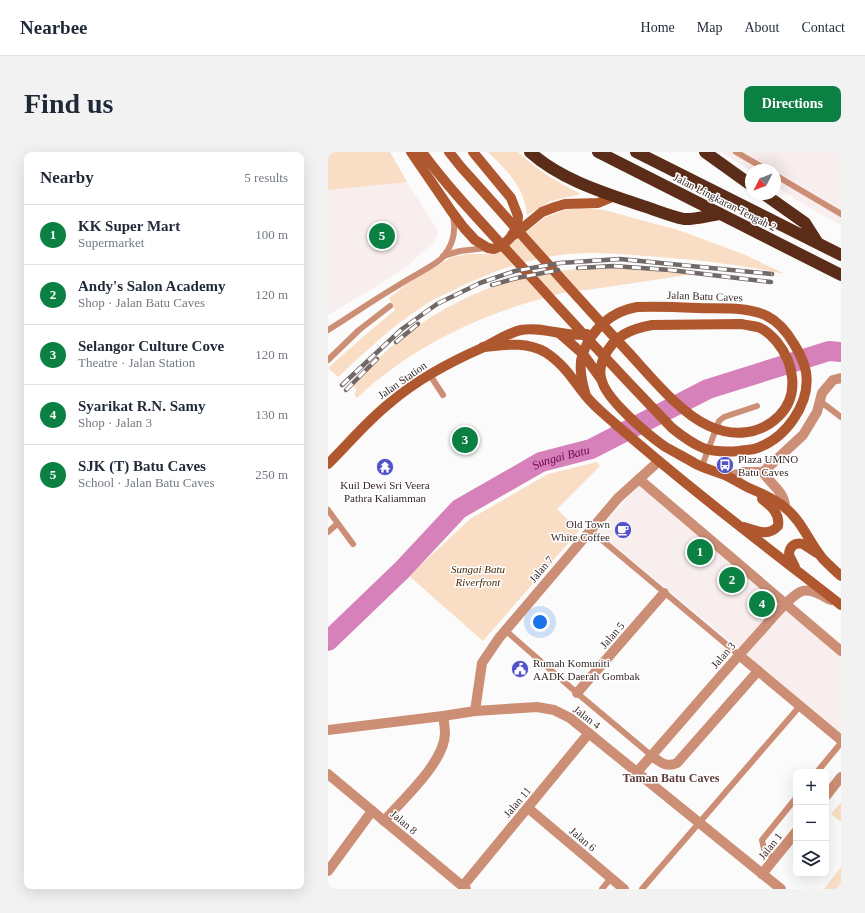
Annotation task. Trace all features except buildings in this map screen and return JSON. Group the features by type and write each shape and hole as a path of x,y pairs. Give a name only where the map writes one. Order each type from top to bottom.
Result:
{"highway":[{"path":"530,152 564,175 588,186 685,219 720,214"},
{"name":"Jalan Lingkaran Tengah 2","path":"598,152 841,275"},
{"name":"Jalan Lingkaran Tengah 2","path":"636,152 841,255"},
{"path":"705,152 745,181"},
{"path":"772,200 805,223 817,243"}],"main road":[{"path":"411,152 452,212 475,240 488,248 494,249 504,245 510,238 517,227 518,216 511,198 473,152"},
{"name":"Jalan Batu Caves","path":"422,152 445,181 586,337 672,428 687,439 704,448 727,452 754,449 767,443 779,435 799,411 805,392 806,372 797,348 781,326 767,316 744,310 627,308 614,314 606,320 594,333 583,354 581,369 586,396"},
{"path":"429,152 445,181"},
{"path":"449,152 590,312 686,412 710,427 726,432 741,433 761,428 771,424 780,415 787,404 793,383 789,361 784,350 773,337 762,328 740,324 652,325 630,331 622,335 615,340 606,352 602,360 601,379"},
{"path":"510,238 542,212 554,207 566,204 598,203 615,196"},
{"name":"Jalan Station","path":"328,464 391,401 447,364 520,330 534,329 574,335 594,333"},
{"path":"559,333 583,354 601,379 607,392 629,416 664,446 702,466 729,477 748,488 773,509 778,517 778,526 771,532 765,533 736,524"},
{"name":"Jalan Station","path":"483,347 524,344 537,348 552,356 565,369 586,396"},
{"path":"586,396 594,405 655,459 841,606"},
{"path":"748,488 761,492 785,507 805,531 823,559"},
{"path":"798,572 789,555 791,547 794,545 803,544 823,559 841,576"}],"street":[{"path":"729,477 743,472 763,472 803,435 817,412 822,393 827,385 833,380 841,378"},
{"name":"Jalan 7","path":"475,711 482,663 505,630 618,498 639,479 655,459"},
{"path":"763,472 767,480 781,494 785,501 785,507"},
{"path":"639,479 841,650"},
{"name":"Jalan 3","path":"637,772 739,655 785,604 799,592 806,590 815,592 841,606"},
{"name":"Jalan 5","path":"577,693 664,592"},
{"path":"739,655 841,741"},
{"path":"652,756 664,765 672,765 677,763 758,672"},
{"name":"Jalan 4","path":"328,730 475,711 537,707 554,710 570,718 781,889"},
{"path":"384,821 432,767 441,751 445,735 443,716"},
{"name":"Jalan 11","path":"464,888 589,733"},
{"name":"Jalan 8","path":"328,774 464,888"},
{"path":"829,792 841,777"},
{"name":"Jalan 6","path":"528,808 624,889"},
{"path":"328,871 372,811"},
{"name":"Jalan 1","path":"762,874 793,836"}],"lane":[{"path":"736,152 756,164"},
{"path":"781,179 841,214"},
{"path":"328,330 397,285 437,262 443,256 452,241 455,230 452,212"},
{"path":"443,256 460,251 488,248"},
{"path":"328,360 359,330 390,306"},
{"path":"430,375 443,395"},
{"path":"820,401 841,416"},
{"path":"702,466 719,421 724,417 757,406"},
{"path":"328,511 353,544"},
{"path":"328,532 337,524"},
{"path":"590,530 739,655"},
{"path":"505,630 652,756"},
{"path":"642,889 800,706"},
{"path":"819,769 841,741"},
{"path":"774,859 764,848 762,840 793,802"},
{"path":"602,889 611,878"}],"shaded area":[{"path":"328,152 390,152 438,231 435,241 406,267 328,315"},
{"path":"721,152 841,152 841,225 781,190 781,164 745,164 745,167"},
{"path":"639,486 841,655 841,733 597,531"}],"green space":[{"path":"328,152 390,152 407,182 328,190"},
{"path":"488,152 518,152 548,176 581,194 551,201 527,215 522,196 514,180"},
{"path":"579,208 604,210 678,230 743,254 785,274 706,261 614,254 580,253 538,259 495,272 468,283 430,302 389,331 338,377 328,368 395,310 389,298 407,284 450,258 466,254 494,254 544,218 564,210"},
{"path":"588,268 623,268 694,274 568,292 512,308 441,338 397,365 357,398 354,394 357,390 352,385 385,352 427,320 448,307 469,296 515,280 538,275"},
{"name":"Sungai Batu Riverfront","path":"597,462 600,466 557,509 579,531 483,641 409,576 470,519 548,474"},
{"path":"841,802 841,822 831,814"},
{"path":"841,867 841,889 824,889"}],"waterway":[{"name":"Sungai Batu","path":"328,641 402,570 459,509 541,462 591,449 708,389 829,351 841,352"}],"railway":[{"path":"342,385 402,329 437,304 480,283 515,271 560,263 620,259 772,274"},
{"path":"578,268 613,266 670,270 771,282"},
{"path":"492,285 517,278 558,270"},
{"path":"396,342 418,324"},
{"path":"346,390 377,359"}],"place":[{"name":"SJK (T) Batu Caves","path":"382,236"},
{"name":"Selangor Culture Cove","path":"465,440"},
{"name":"Plaza UMNO Batu Caves","path":"725,465"},
{"name":"Kuil Dewi Sri Veera Pathra Kaliamman","path":"385,467"},
{"name":"Old Town White Coffee","path":"623,530"},
{"name":"KK Super Mart","path":"700,552"},
{"name":"Andy's Salon Academy","path":"732,580"},
{"name":"Syarikat R.N. Samy","path":"762,604"},
{"name":"Rumah Komuniti AADK Daerah Gombak","path":"520,669"}],"district":[{"name":"Taman Batu Caves","path":"671,778"}]}
